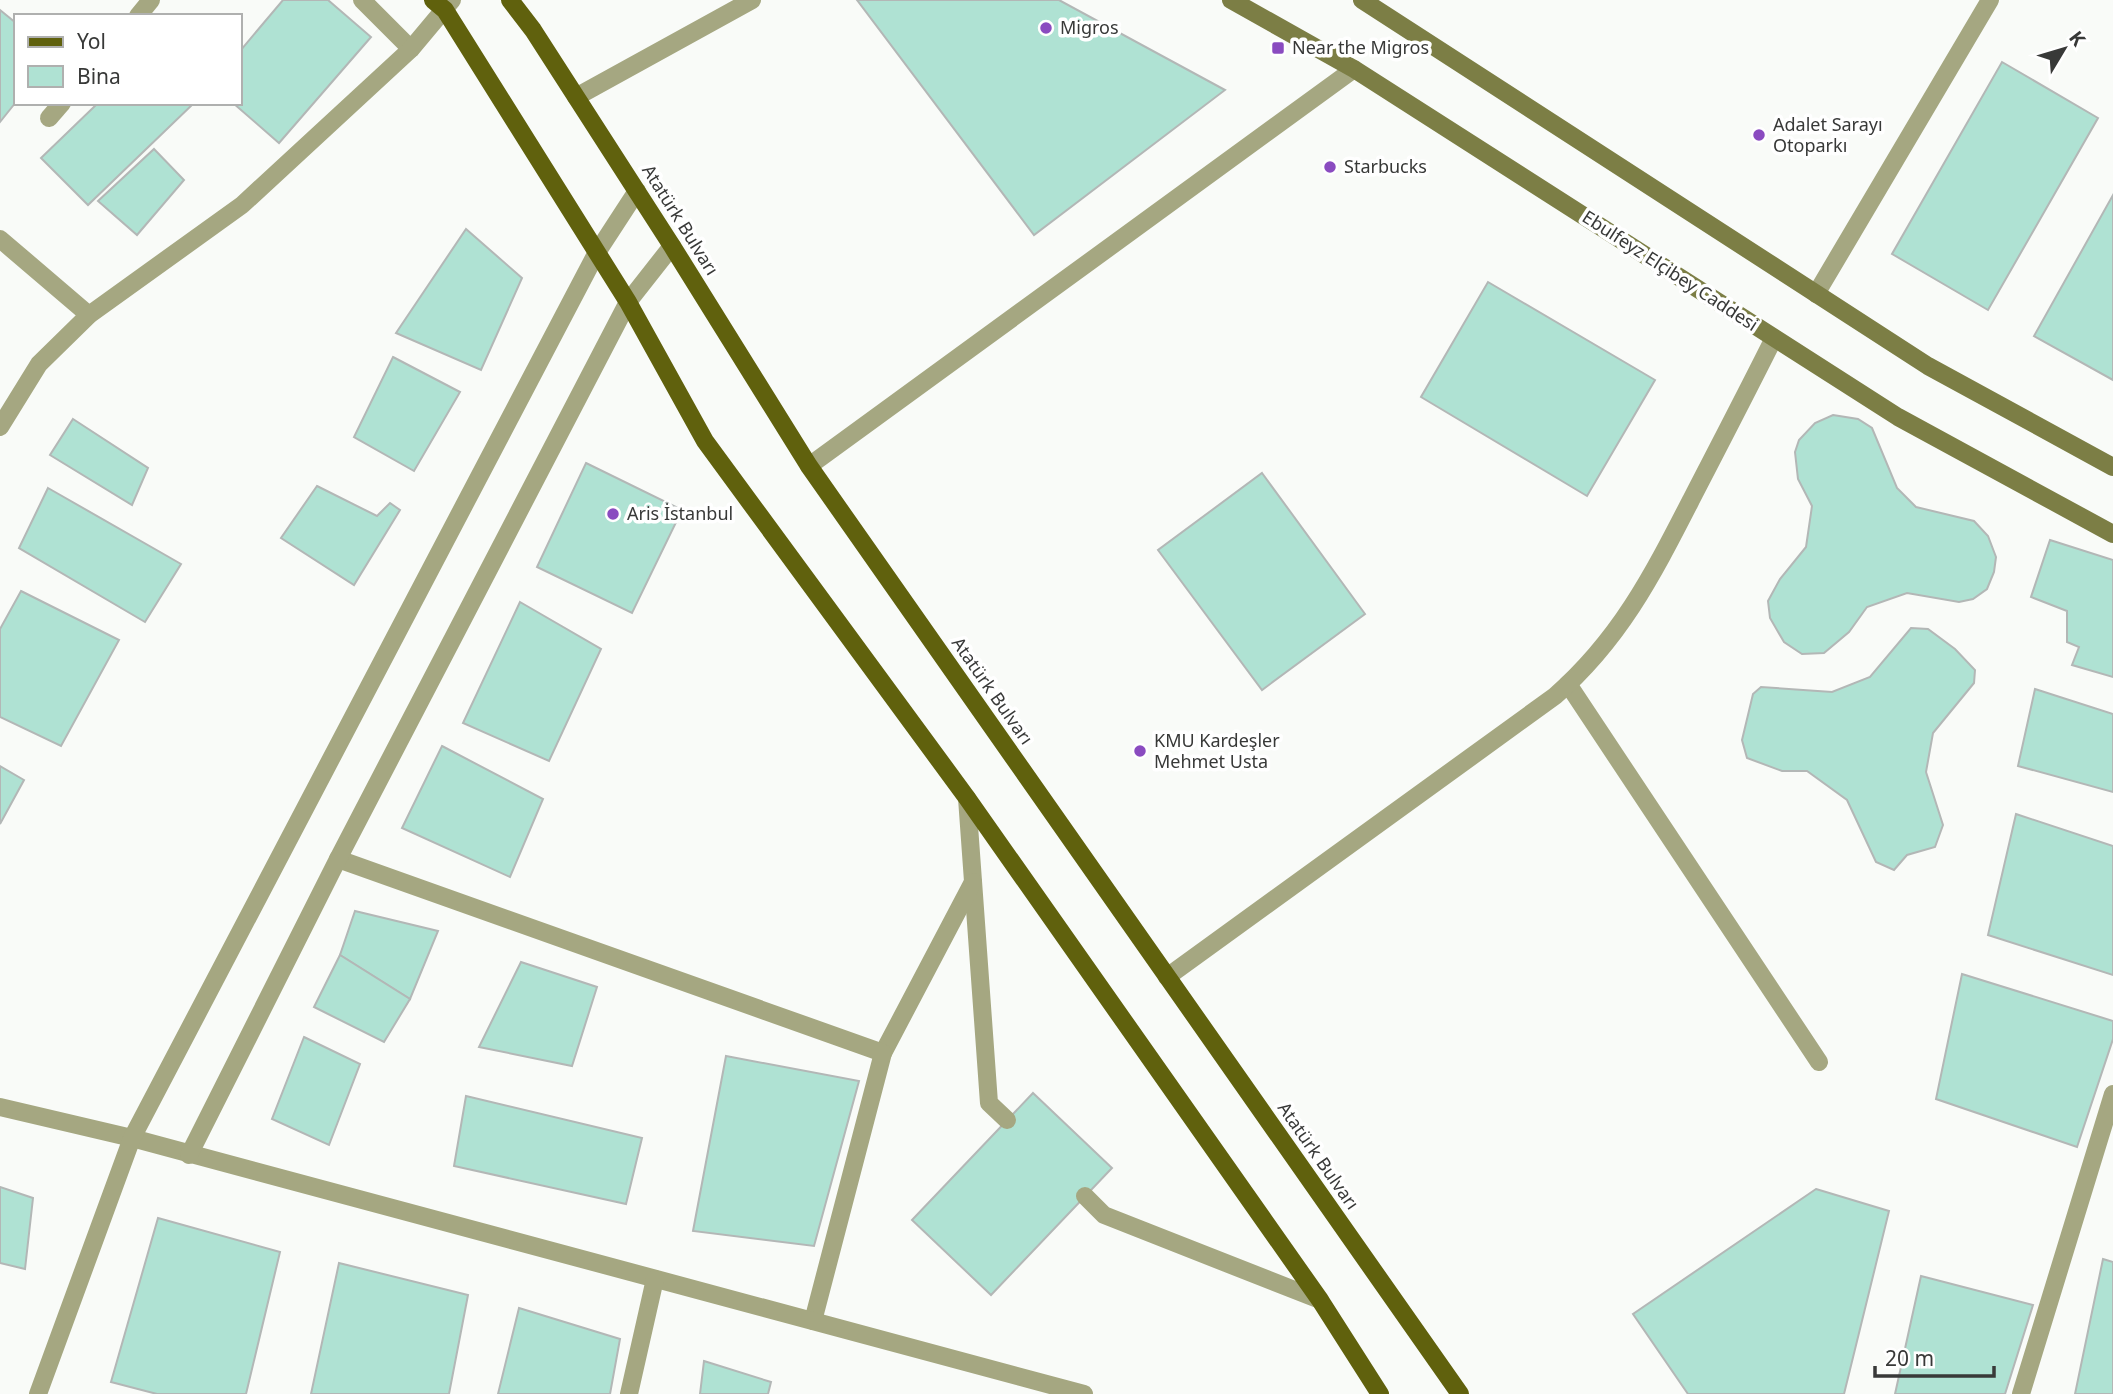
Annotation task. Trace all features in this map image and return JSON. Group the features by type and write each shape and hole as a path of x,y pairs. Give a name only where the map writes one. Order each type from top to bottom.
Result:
{"main road":[{"name":"Atatürk Bulvarı","path":"510,0 638,191 808,466 1460,1394"},
{"name":"Ebulfeyz Elçibey Caddesi","path":"1231,0 1354,69 1898,417 2113,534"},
{"path":"1362,0 1928,366 2113,467"},
{"path":"443,3 628,302 705,441 967,798 1320,1300 1380,1394"}],"street":[{"path":"140,14 151,0"},
{"path":"362,0 411,50"},
{"path":"576,97 752,0"},
{"path":"1816,294 1990,0"},
{"path":"0,427 39,364 89,315 242,205 411,50 443,3"},
{"path":"808,466 1354,69"},
{"path":"49,118 60,105"},
{"path":"38,1394 132,1138 596,254 638,191"},
{"path":"0,239 89,315"},
{"path":"189,1155 338,859 628,302 672,246"},
{"path":"1167,977 1568,684 1606,646 1643,593 1774,338"},
{"path":"1568,684 1819,1062"},
{"path":"967,798 989,1103 1007,1121"},
{"path":"338,859 883,1053"},
{"path":"813,1321 883,1053 973,882"},
{"path":"2021,1394 2113,1094"},
{"path":"0,1107 132,1138 1084,1394"},
{"path":"1086,1196 1104,1215 1320,1300"},
{"path":"629,1394 655,1279"}],"building":[{"path":"283,0 328,0 371,37 279,143 235,105 242,105 242,49"},
{"path":"857,0 1059,0 1225,90 1034,235"},
{"path":"0,10 14,21 14,104 0,122"},
{"path":"2002,62 2098,118 1988,310 1892,254"},
{"path":"96,105 192,105 88,205 41,158"},
{"path":"154,149 184,180 137,235 98,201"},
{"path":"2113,195 2113,380 2034,336"},
{"path":"466,229 522,278 481,370 396,333"},
{"path":"1488,282 1655,380 1587,496 1421,397"},
{"path":"393,357 460,392 414,471 354,437"},
{"path":"1833,415 1858,419 1872,428 1897,488 1916,507 1974,521 1988,536 1996,557 1994,572 1987,589 1973,599 1959,602 1907,593 1867,607 1849,632 1824,653 1802,654 1784,642 1770,618 1768,601 1780,579 1806,547 1812,506 1798,479 1795,452 1799,440 1815,423"},
{"path":"73,419 148,468 132,505 50,455"},
{"path":"586,463 682,510 632,613 537,567"},
{"path":"1262,473 1365,614 1262,690 1158,550"},
{"path":"317,486 377,516 390,503 400,510 354,585 281,538"},
{"path":"48,488 181,564 145,622 19,548"},
{"path":"2050,540 2113,560 2113,677 2072,665 2079,647 2067,642 2067,611 2031,597"},
{"path":"21,591 119,640 61,746 0,717 0,629"},
{"path":"520,602 601,649 549,761 463,723"},
{"path":"1911,628 1928,629 1955,649 1975,670 1974,683 1933,733 1926,772 1943,825 1935,847 1907,855 1894,870 1876,862 1847,800 1807,771 1782,771 1747,758 1742,740 1753,694 1761,687 1832,692 1870,677"},
{"path":"2035,689 2113,714 2113,792 2018,766"},
{"path":"442,746 543,799 510,877 402,828"},
{"path":"0,766 24,780 0,824"},
{"path":"2016,814 2113,846 2113,975 1988,935"},
{"path":"355,911 438,931 410,999 340,955"},
{"path":"340,955 410,999 384,1042 314,1007"},
{"path":"521,962 597,987 572,1066 479,1047"},
{"path":"1962,974 2113,1021 2113,1039 2077,1147 1936,1099"},
{"path":"304,1037 360,1064 329,1145 272,1119"},
{"path":"726,1056 859,1081 814,1246 693,1231"},
{"path":"1033,1093 1112,1168 991,1295 912,1220"},
{"path":"466,1096 642,1138 626,1204 454,1166"},
{"path":"0,1187 33,1198 25,1269 0,1263"},
{"path":"1816,1189 1889,1211 1844,1394 1688,1394 1633,1314"},
{"path":"158,1218 280,1252 246,1394 157,1394 111,1382"},
{"path":"2103,1259 2113,1262 2113,1394 2075,1394"},
{"path":"339,1263 468,1295 449,1394 311,1394"},
{"path":"1921,1276 2033,1305 2005,1394 1895,1394"},
{"path":"519,1308 620,1339 610,1394 498,1394"},
{"path":"704,1361 771,1382 768,1394 700,1394"}],"place":[{"name":"Migros","path":"1046,28"},
{"name":"Near the Migros","path":"1278,48"},
{"name":"Adalet Sarayı Otoparkı","path":"1759,135"},
{"name":"Starbucks","path":"1330,167"},
{"name":"Aris İstanbul","path":"613,514"},
{"name":"KMU Kardeşler Mehmet Usta","path":"1140,751"}]}
